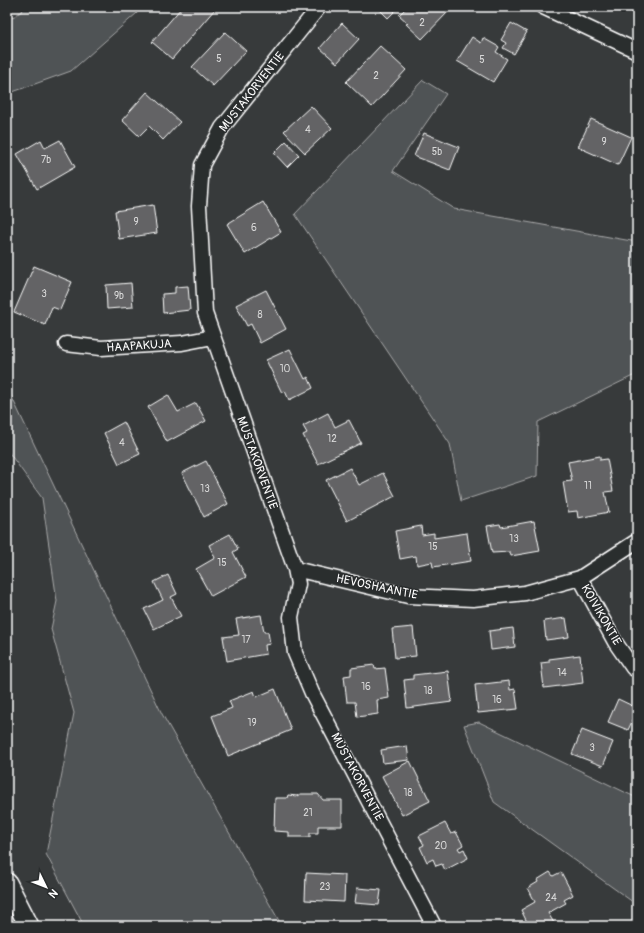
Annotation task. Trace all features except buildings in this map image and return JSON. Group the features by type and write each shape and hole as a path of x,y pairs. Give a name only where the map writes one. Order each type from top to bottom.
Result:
{"main road":[{"path":"7,884 29,926"}],"street":[{"name":"MUSTAKORVENTIE","path":"319,7 222,128 202,166 199,206 205,313 295,570 298,584 291,617 296,653 312,693 434,926"},
{"path":"543,7 637,51"},
{"name":"HAAPAKUJA","path":"66,344 100,348 182,343 213,337"},
{"name":"HEVOSHAANTIE","path":"295,570 408,596 473,599 525,593 580,578 637,541"},
{"name":"KOIVIKONTIE","path":"580,578 615,642 633,668 637,670"}],"shaded area":[{"path":"25,7 139,7 137,13 71,71 7,94 7,21 22,11"},
{"path":"423,80 446,94 393,171 454,209 637,242 637,374 538,422 537,476 461,501 450,444 295,214"},
{"path":"7,387 162,714 282,926 84,926 46,854 74,713 51,629 57,601 42,498 7,450"},
{"path":"479,722 637,798 637,905 494,802 464,725"}]}
